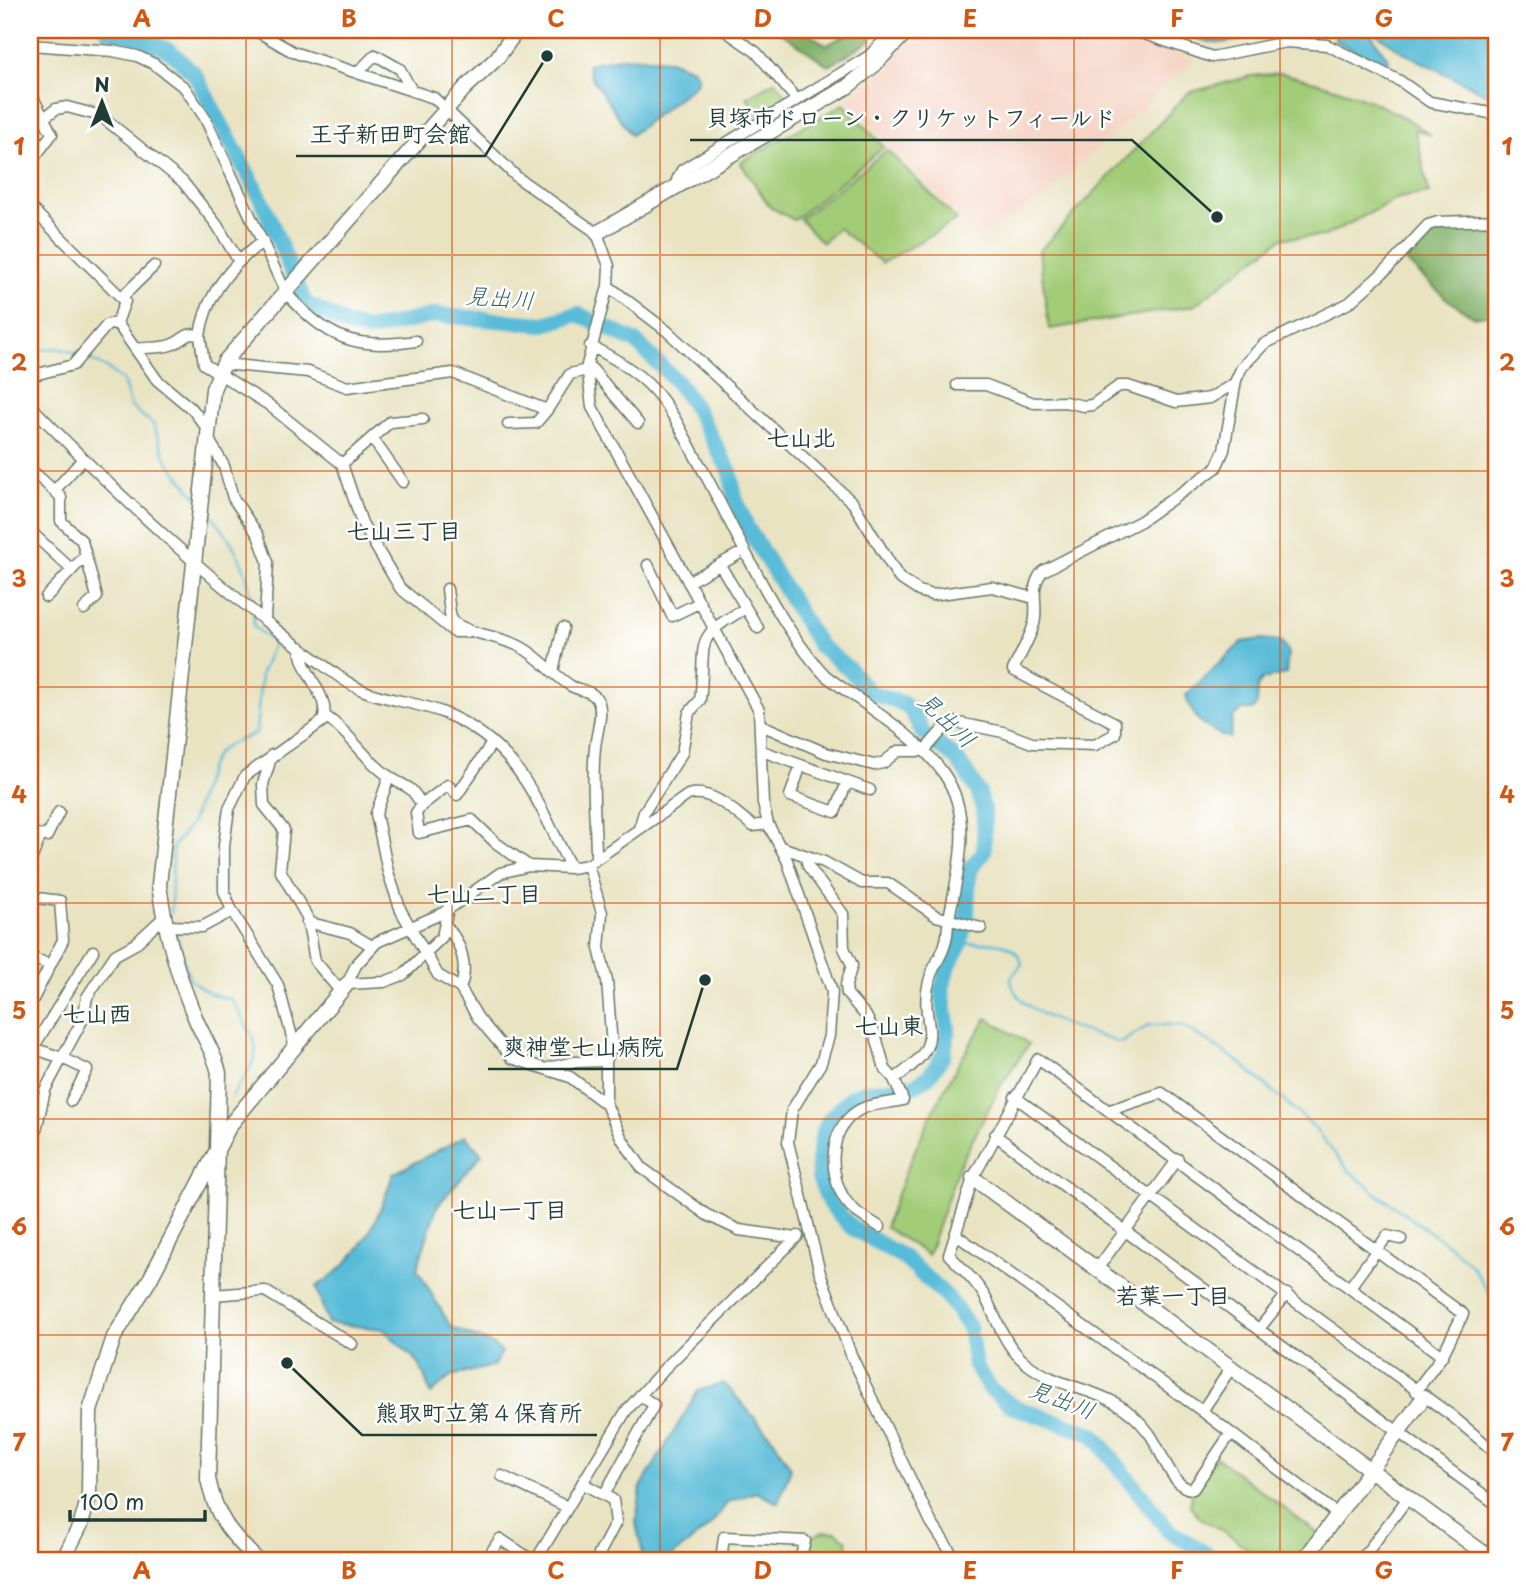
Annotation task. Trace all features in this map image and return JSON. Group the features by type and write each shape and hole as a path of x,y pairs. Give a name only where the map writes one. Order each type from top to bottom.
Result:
{"street":[{"path":"255,30 293,52 434,98 481,146 518,178 597,233 606,250 608,286 590,346 587,369 592,407 699,603 753,695 761,725 764,803 768,824 780,847 832,991 830,1036 821,1063 792,1110 788,1123 788,1142 820,1273 852,1357 931,1522 956,1560"},
{"path":"257,1560 220,1519 213,1506 208,1479 219,1073 216,1058 197,1021 165,922 159,885 209,435 220,368 502,52 517,30"},
{"path":"724,30 756,52 797,100"},
{"path":"678,188 677,180 682,170 838,77 908,30"},
{"path":"1133,30 1212,57 1286,42 1327,45 1400,81 1430,102 1490,113 1496,117"},
{"path":"597,233 847,87 891,39"},
{"path":"30,45 113,51 137,56 161,68 185,88 205,118 286,292 319,326 356,343 387,345 416,341"},
{"path":"359,72 375,55 400,69 412,91"},
{"path":"30,92 52,134 30,163"},
{"path":"45,117 56,109 67,107 101,116 183,182 217,225 238,260"},
{"path":"30,207 125,301 117,323"},
{"path":"761,725 826,753 874,765 883,763 898,751 925,751 943,730 954,722 964,722 1032,743 1095,745 1115,734 1115,723 1109,719 1013,670 1033,626 1034,586 1043,571 1141,521 1216,468 1224,450 1241,367 1264,344 1349,303 1387,269 1428,225 1438,222 1496,219"},
{"path":"200,337 202,318 208,304 238,260 263,241"},
{"path":"121,298 155,266"},
{"path":"608,286 676,339 853,503 899,578 919,591 932,595 992,587 1034,598"},
{"path":"117,323 157,380 193,410 209,435 224,466 233,498 258,535 268,562 265,620"},
{"path":"30,376 73,365 107,325 117,323"},
{"path":"136,348 173,345 185,335 194,333 204,345 204,364 220,368 308,372 347,387 445,372 547,410"},
{"path":"590,346 615,358 638,374 671,413 783,617 812,661 827,676 925,751 944,772 958,808 962,849 945,946 929,980 928,1007 932,1035 918,1063 894,1079"},
{"path":"220,368 342,464 362,523 400,588 454,632 467,632 516,644 538,656 572,687 593,694 598,701 601,713 597,724 592,774 596,787 592,862 602,913 599,948 607,981 612,1046 606,1061 606,1104 622,1139 642,1168 688,1202 739,1230 796,1238"},
{"path":"508,424 536,423 570,374 587,369 598,373 638,423"},
{"path":"957,384 970,387 986,385 1034,403 1065,402 1084,406 1092,405 1119,386 1128,386 1176,402 1210,398 1236,383"},
{"path":"30,405 83,459 195,564 300,648 362,690 445,713 468,724 492,743 519,767 571,868"},
{"path":"342,464 390,422 424,419"},
{"path":"372,438 402,482"},
{"path":"55,490 83,459"},
{"path":"32,476 55,490 61,497 61,521 82,541 97,597 84,609"},
{"path":"30,531 72,570"},
{"path":"46,597 86,555"},
{"path":"688,582 737,555"},
{"path":"648,565 672,616 699,603"},
{"path":"720,565 758,628"},
{"path":"447,589 452,621 467,632"},
{"path":"639,829 644,812 687,740 690,713 700,700 704,641 713,628 746,608"},
{"path":"553,671 563,628"},
{"path":"295,1048 278,985 232,911 222,874 229,808 245,776 323,721 325,716 324,705 300,660 300,648"},
{"path":"325,716 339,725 389,777 410,786 422,805"},
{"path":"492,743 457,795 448,785 422,805 416,813 419,833 472,820 496,843 529,866"},
{"path":"762,751 870,790"},
{"path":"272,755 263,784 264,805 284,830 280,870 307,922 315,961 344,988"},
{"path":"801,765 790,796 835,812 847,782"},
{"path":"389,777 376,814 388,872 410,928 438,975 460,988 478,1018 512,1058 570,1077 606,1104"},
{"path":"63,1560 81,1524 89,1496 90,1411 114,1337 150,1279 230,1125 344,988 356,965 372,946 448,908 500,873 529,866 571,868 592,862 688,794 697,792 712,796 753,826 768,824"},
{"path":"30,862 35,834 47,836 59,812"},
{"path":"780,847 824,862 862,883 888,883 936,916 981,928"},
{"path":"806,858 807,866 843,914 845,948 852,965 846,989"},
{"path":"30,897 60,901 63,940 30,1005"},
{"path":"344,988 394,980 442,937 447,926 448,908"},
{"path":"30,1157 33,1125 45,1090 83,1019 86,997 115,955 165,922 202,926 232,911"},
{"path":"307,922 350,933 372,946"},
{"path":"447,926 455,936 464,966 460,988"},
{"path":"71,1101 86,1070 62,1058 31,1049 93,951"},
{"path":"30,957 50,965"},
{"path":"832,991 846,989"},
{"path":"846,989 875,1033 885,1069 894,1079 903,1100 857,1111 842,1129 834,1152 834,1176 846,1201 857,1213 880,1227"},
{"path":"1231,1433 1194,1489 1187,1489 1178,1483 1149,1432 1124,1406 1104,1395 1027,1364 1012,1349 980,1289 949,1255 973,1178 1038,1059 1178,1159 1443,1356"},
{"path":"548,1068 606,1061"},
{"path":"1110,1110 1162,1093 1464,1314 1443,1356 1398,1431 1304,1560"},
{"path":"1016,1097 1287,1294 1496,1453"},
{"path":"995,1135 1496,1504"},
{"path":"1097,1269 1178,1159"},
{"path":"973,1178 1493,1560"},
{"path":"486,1560 500,1539 534,1560 606,1441 640,1395 796,1238 810,1230"},
{"path":"955,1234 1202,1411 1337,1514"},
{"path":"1350,1287 1387,1236 1401,1239"},
{"path":"213,1295 265,1291 352,1344"},
{"path":"1259,1329 1287,1294"},
{"path":"1202,1411 1231,1368"},
{"path":"604,1495 654,1405 640,1395"},
{"path":"502,1476 567,1507"},
{"path":"582,1483 613,1500 616,1522 598,1559"},
{"path":"1361,1560 1408,1498"},
{"path":"721,1560 724,1537 805,1541 800,1560"}],"shaded area":[{"path":"920,30 1116,30 1194,59 1045,197 978,238 847,101 879,75"}],"green space":[{"path":"777,30 803,30 827,45 846,35 844,30 866,30 871,40 829,66"},
{"path":"1281,73 1359,96 1397,114 1431,135 1415,129 1429,193 1399,198 1325,236 1282,238 1193,306 1049,329 1039,251 1188,93 1251,76"},
{"path":"775,81 790,100 760,119 747,97"},
{"path":"844,104 884,147 794,220 770,207 740,162"},
{"path":"887,150 957,220 882,263 838,228 822,243 800,219"},
{"path":"1496,226 1496,314 1474,317 1448,300 1405,261 1428,234 1452,227"},
{"path":"987,1018 1029,1044 1001,1085 958,1168 928,1255 885,1227 929,1119"},
{"path":"1216,1457 1321,1536 1304,1560 1261,1560 1234,1538 1199,1517 1190,1506 1193,1489"},
{"path":"823,1531 836,1532 847,1540 848,1560 806,1560 812,1537"}],"water":[{"path":"1179,30 1272,30 1235,41 1215,43 1192,37"},
{"path":"1335,30 1368,30 1389,60 1388,68 1335,41"},
{"path":"1370,30 1496,30 1496,99 1408,55"},
{"path":"626,57 669,60 693,69 698,77 696,84 631,135 590,75 588,64"},
{"path":"1261,639 1279,641 1288,651 1286,674 1263,679 1258,685 1257,704 1252,710 1243,710 1233,716 1230,738 1201,722 1192,711 1186,695 1242,642"},
{"path":"465,1136 482,1154 437,1206 417,1269 451,1327 490,1343 502,1352 493,1366 451,1376 431,1394 419,1363 383,1329 328,1323 316,1287 345,1264 366,1238 381,1209 393,1174"},
{"path":"724,1383 774,1440 791,1468 778,1503 756,1492 728,1502 710,1526 667,1560 644,1560 636,1523 641,1487 698,1391"}],"waterway":[{"name":"見出川","path":"107,30 142,38 170,51 194,73 261,199 305,303 348,325 369,330 435,315 544,324 578,314 636,342 677,382 696,409 730,472 735,498 747,527 819,645 849,669 869,692 902,703 911,710 923,733 958,760 979,793 984,813 984,851 969,871 967,914 960,944 947,969 942,989 948,1030 943,1056 929,1076 914,1086 864,1092 851,1097 830,1119 823,1132 818,1161 819,1178 830,1204 851,1227 903,1257 947,1297 969,1327 975,1366 990,1389 1014,1407 1093,1434 1168,1530 1216,1560"},
{"path":"30,351 59,348 77,354"},
{"path":"84,356 123,381 131,407 153,424 166,459 197,498"},
{"path":"206,509 237,553 247,578 252,605"},
{"path":"171,913 173,846 191,824 209,768 217,753 256,733 261,674 274,642 254,627 253,615"},
{"path":"174,930 190,980 209,993 232,1000 254,1040 255,1057 232,1096"},
{"path":"960,944 997,943 1012,949 1022,964 1011,977 1014,990 1024,1002 1055,1020 1121,1043 1149,1025 1182,1025 1239,1062 1312,1125 1347,1169 1450,1246 1472,1266 1496,1303"}],"place":[{"name":"王子新田町会館","path":"547,56"},
{"name":"貝塚市ドローン・クリケットフィールド","path":"1217,217"},
{"name":"爽神堂七山病院","path":"705,980"},
{"name":"熊取町立第４保育所","path":"287,1363"}],"district":[{"name":"七山北","path":"801,438"},
{"name":"七山三丁目","path":"404,531"},
{"name":"七山二丁目","path":"484,894"},
{"name":"七山西","path":"97,1014"},
{"name":"七山東","path":"889,1026"},
{"name":"七山一丁目","path":"510,1210"},
{"name":"若葉一丁目","path":"1173,1296"}]}
